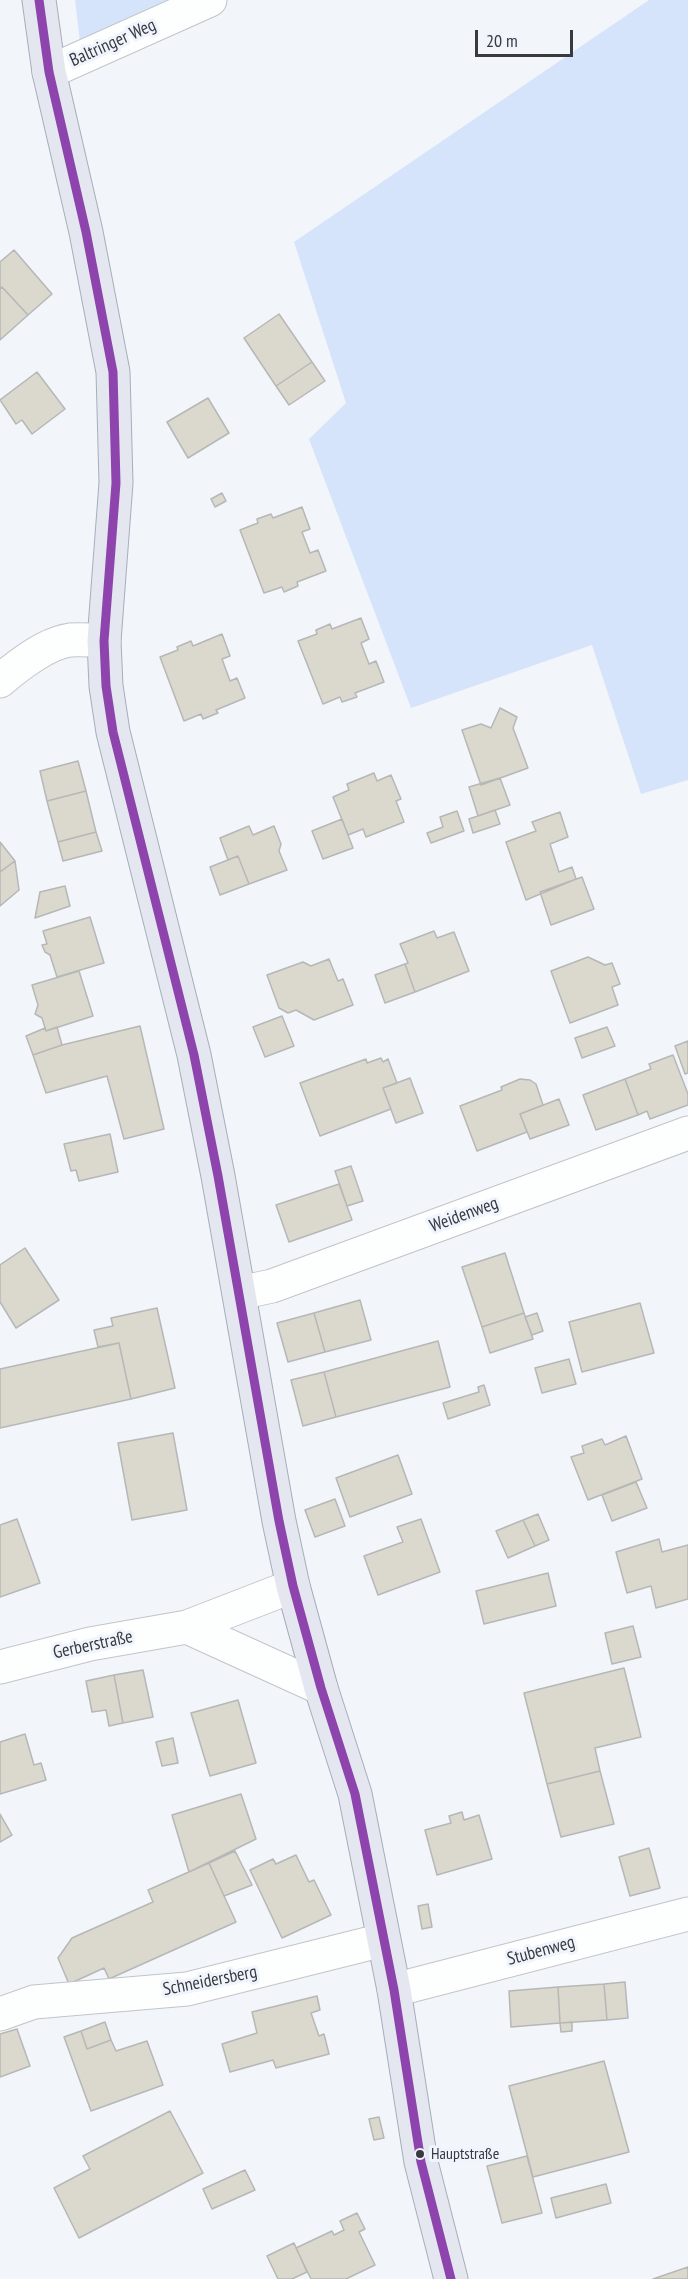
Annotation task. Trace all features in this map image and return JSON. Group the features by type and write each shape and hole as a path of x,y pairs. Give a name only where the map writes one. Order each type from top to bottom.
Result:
{"main road":[{"path":"39,0 49,72 89,244 113,372 116,483 104,641 106,686 113,732 194,1055 277,1510 293,1586 321,1688 355,1794 394,1990 421,2162 451,2279"}],"street":[{"name":"Baltringer Weg","path":"49,72 210,0"},
{"path":"0,681 39,652 69,640 104,641"},
{"name":"Weidenweg","path":"239,1293 272,1286 688,1133"},
{"name":"Gerberstraße","path":"0,1667 90,1644 187,1627 293,1586"},
{"path":"187,1627 321,1688"},
{"name":"Stubenweg","path":"394,1990 688,1914"},
{"name":"Schneidersberg","path":"0,2014 34,2002 187,1989 383,1940"}],"shaded area":[{"path":"75,0 187,0 80,42"},
{"path":"649,0 688,0 688,780 641,794 592,645 411,708 309,439 346,403 294,242"}],"building":[{"path":"14,250 52,294 28,315 2,287 0,289 0,262"},
{"path":"2,287 28,315 0,340 0,289"},
{"path":"279,314 312,362 276,386 244,338"},
{"path":"312,362 325,381 289,405 276,386"},
{"path":"37,372 65,409 32,434 22,420 16,424 0,400"},
{"path":"208,398 229,433 188,458 167,422"},
{"path":"222,493 226,501 215,507 211,499"},
{"path":"302,507 310,529 302,532 310,553 318,550 326,571 297,582 298,586 284,592 282,587 264,593 240,530 258,523 257,519 271,514 273,518"},
{"path":"361,618 369,639 361,643 369,664 376,661 384,682 355,693 357,697 342,702 340,697 323,704 298,641 317,634 316,630 330,624 332,629"},
{"path":"222,634 230,656 222,659 230,681 237,678 245,698 216,710 218,713 203,719 201,714 184,721 160,657 178,650 177,647 191,641 193,646"},
{"path":"500,708 517,717 513,728 528,768 481,785 462,730 481,724 491,728"},
{"path":"78,761 86,791 47,801 40,771"},
{"path":"374,773 377,781 391,775 401,799 396,801 404,822 366,837 363,829 348,835 333,797 349,790 347,784"},
{"path":"500,778 510,805 478,816 469,787"},
{"path":"86,791 96,832 58,842 47,801"},
{"path":"495,810 500,824 473,833 469,819"},
{"path":"457,811 464,831 431,843 427,833 443,827 440,817"},
{"path":"560,812 568,837 550,844 559,872 572,867 576,879 526,900 506,842 536,831 532,822"},
{"path":"342,819 353,848 323,859 312,831"},
{"path":"249,826 253,835 274,826 281,844 279,851 287,870 249,884 238,856 228,860 220,838"},
{"path":"96,832 102,851 63,861 58,842"},
{"path":"0,842 15,861 0,872"},
{"path":"238,856 249,884 220,895 210,867"},
{"path":"15,861 19,890 0,906 0,872"},
{"path":"582,877 594,909 551,925 540,892"},
{"path":"65,886 70,906 35,918 40,892"},
{"path":"90,917 104,963 57,977 50,955 45,952 42,945 47,944 43,931"},
{"path":"434,931 437,938 454,932 469,971 415,992 405,964 408,963 400,944"},
{"path":"588,957 605,965 612,963 620,984 612,987 618,1005 570,1023 551,971"},
{"path":"329,959 338,981 343,979 353,1005 314,1020 296,1010 288,1013 279,1008 267,975 303,962 311,966"},
{"path":"405,964 415,992 385,1003 375,975"},
{"path":"79,971 93,1016 46,1031 42,1018 35,1014 38,1005 32,985"},
{"path":"282,1016 294,1046 265,1057 253,1027"},
{"path":"140,1026 164,1129 124,1139 107,1076 46,1093 33,1055 62,1045"},
{"path":"57,1027 62,1045 33,1055 26,1036 45,1028 46,1031"},
{"path":"607,1027 615,1046 582,1058 575,1038"},
{"path":"688,1041 688,1073 685,1074 675,1046"},
{"path":"673,1055 688,1094 688,1105 650,1119 647,1111 638,1115 625,1079 651,1069 649,1064"},
{"path":"381,1058 383,1062 388,1059 397,1083 383,1088 391,1109 320,1136 300,1083 366,1059 367,1063"},
{"path":"410,1078 423,1113 396,1123 383,1088"},
{"path":"520,1079 530,1080 536,1084 543,1105 520,1114 527,1132 477,1151 460,1106 502,1090 501,1087"},
{"path":"625,1079 638,1115 596,1130 583,1095"},
{"path":"559,1099 569,1125 530,1139 520,1114"},
{"path":"110,1134 118,1172 79,1181 76,1170 71,1171 64,1144"},
{"path":"351,1166 363,1201 347,1206 335,1171"},
{"path":"339,1184 352,1220 289,1242 276,1205"},
{"path":"25,1248 59,1300 16,1328 0,1302 0,1265"},
{"path":"505,1253 524,1313 482,1327 462,1267"},
{"path":"360,1300 371,1340 325,1352 314,1313"},
{"path":"640,1303 654,1353 582,1372 569,1322"},
{"path":"157,1308 175,1388 131,1399 119,1343 98,1347 94,1330 113,1326 111,1318"},
{"path":"314,1313 325,1352 288,1362 277,1323"},
{"path":"524,1313 533,1339 490,1353 482,1327"},
{"path":"537,1313 543,1331 532,1335 525,1317"},
{"path":"438,1341 450,1387 336,1417 324,1372"},
{"path":"119,1343 131,1399 0,1428 0,1369"},
{"path":"569,1359 576,1384 542,1393 535,1368"},
{"path":"324,1372 336,1417 303,1426 291,1380"},
{"path":"484,1385 490,1405 448,1419 443,1403 479,1392 478,1387"},
{"path":"173,1433 187,1510 132,1520 118,1443"},
{"path":"626,1436 642,1479 588,1500 571,1457 584,1453 582,1446 602,1439 605,1445"},
{"path":"398,1455 412,1494 350,1517 336,1478"},
{"path":"636,1482 647,1508 612,1521 602,1495"},
{"path":"335,1499 345,1526 315,1537 305,1510"},
{"path":"538,1514 549,1540 535,1546 523,1520"},
{"path":"17,1519 40,1583 0,1597 0,1525"},
{"path":"421,1519 440,1572 378,1595 364,1556 403,1542 397,1527"},
{"path":"523,1520 535,1546 508,1558 496,1531"},
{"path":"659,1539 662,1552 688,1545 688,1599 656,1608 651,1586 627,1593 616,1552"},
{"path":"548,1573 556,1606 484,1624 476,1591"},
{"path":"633,1626 641,1657 612,1664 605,1633"},
{"path":"624,1668 641,1737 595,1748 600,1771 547,1784 524,1693"},
{"path":"143,1670 153,1717 123,1723 114,1675"},
{"path":"114,1675 123,1723 109,1726 106,1710 92,1712 86,1681"},
{"path":"238,1700 256,1763 210,1776 191,1713"},
{"path":"25,1734 34,1765 41,1763 46,1780 0,1794 0,1742"},
{"path":"173,1738 178,1763 162,1766 156,1742"},
{"path":"600,1771 614,1824 561,1837 547,1784"},
{"path":"241,1794 256,1839 189,1872 172,1815"},
{"path":"462,1812 464,1820 479,1815 492,1859 437,1875 425,1830 451,1823 449,1816"},
{"path":"0,1814 12,1835 0,1842"},
{"path":"649,1848 660,1888 630,1896 619,1857"},
{"path":"235,1851 252,1885 224,1896 209,1863"},
{"path":"296,1855 309,1882 314,1880 331,1915 282,1938 250,1870 273,1859 276,1864"},
{"path":"209,1863 236,1922 109,1979 104,1968 69,1984 58,1958 72,1938 153,1902 148,1890"},
{"path":"428,1904 432,1927 422,1929 418,1906"},
{"path":"625,1982 628,2018 607,2020 604,1984"},
{"path":"604,1984 607,2020 560,2023 558,1987"},
{"path":"558,1987 560,2023 511,2027 509,1991"},
{"path":"317,1996 320,2010 311,2013 319,2036 324,2034 329,2054 276,2068 273,2060 230,2072 222,2044 257,2033 252,2012"},
{"path":"105,2022 111,2040 87,2049 81,2031"},
{"path":"572,2022 572,2031 561,2032 560,2023"},
{"path":"17,2029 30,2066 0,2077 0,2034"},
{"path":"81,2031 87,2049 111,2040 116,2051 147,2041 163,2085 91,2111 64,2037"},
{"path":"604,2061 629,2152 533,2177 509,2086"},
{"path":"170,2111 203,2173 79,2238 54,2188 90,2169 83,2156"},
{"path":"379,2117 384,2138 374,2140 369,2119"},
{"path":"527,2156 542,2213 502,2223 487,2166"},
{"path":"245,2170 255,2190 212,2209 203,2189"},
{"path":"606,2184 611,2203 556,2218 551,2198"},
{"path":"357,2213 365,2229 359,2232 375,2265 346,2279 311,2279 296,2248 332,2231 334,2235 344,2230 340,2221"},
{"path":"294,2243 307,2272 292,2279 278,2279 267,2256"},
{"path":"688,2267 688,2279 653,2279"}],"transit line":[{"path":"39,0 49,72 86,232 113,372 116,483 104,641 106,686 113,732 194,1055 218,1176 279,1521 293,1586 321,1688 355,1794 394,1990 421,2162 451,2279"}],"place":[{"name":"Hauptstraße","path":"420,2154"}]}
